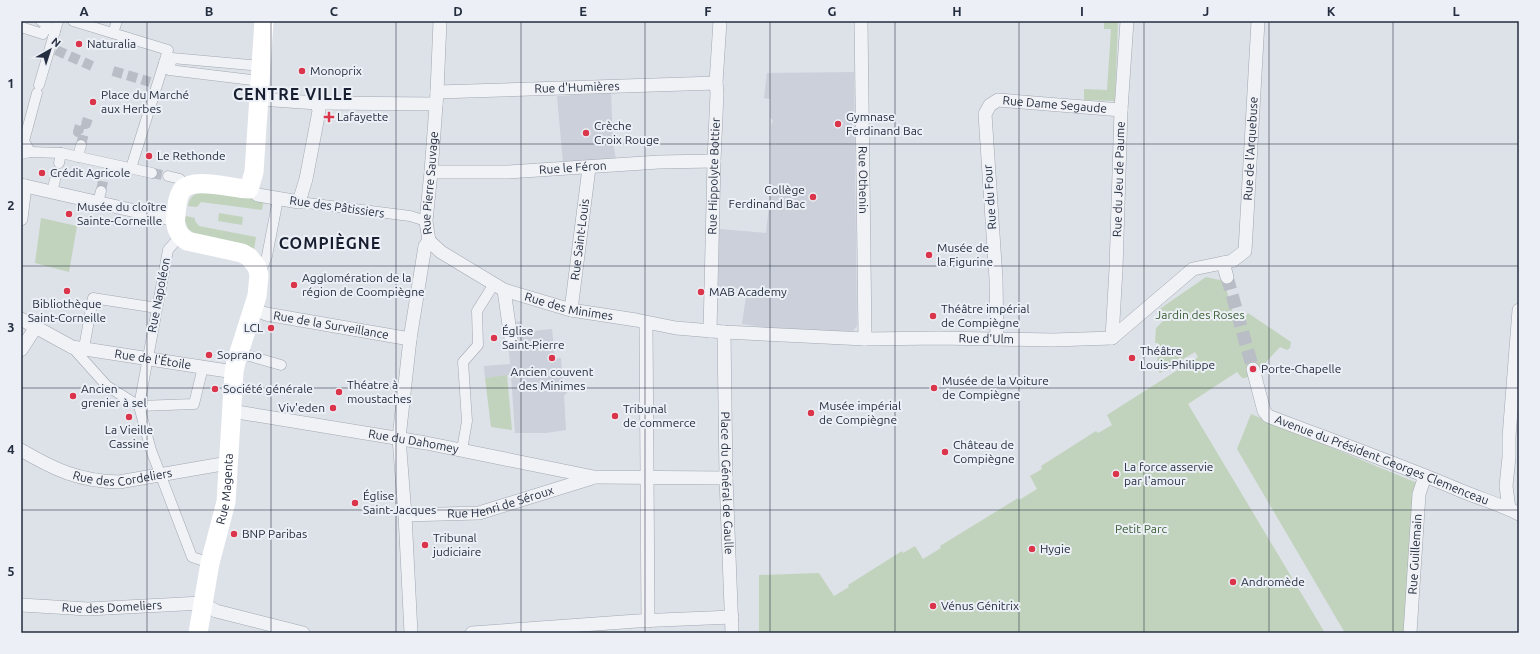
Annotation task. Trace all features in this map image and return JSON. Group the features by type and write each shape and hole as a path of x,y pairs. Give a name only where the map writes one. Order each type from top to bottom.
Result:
{"main road":[{"path":"260,275 253,261 242,253 187,241 178,228 179,197 186,187 197,183 249,189 254,172 264,21"},
{"name":"Rue Magenta","path":"198,633 202,602 210,563 226,502 234,372 257,296 260,275"}],"street":[{"path":"21,27 43,34 47,27 58,21"},
{"path":"73,21 168,50 167,64 169,70 260,82"},
{"path":"113,33 117,21"},
{"name":"Rue Pierre Sauvage","path":"411,633 405,515 399,438 410,339 425,246 429,241 426,221 431,172 440,21"},
{"name":"Rue Hippolyte Bottier","path":"710,331 717,93 716,83 720,21"},
{"name":"Rue Othenin","path":"861,21 865,339"},
{"name":"Rue du Jeu de Paume","path":"1112,338 1126,21"},
{"name":"Rue de l'Arquebuse","path":"1223,263 1236,259 1245,251 1258,21"},
{"path":"47,27 43,71 38,89 24,124 25,153 60,158 78,157 106,167 131,168 152,173"},
{"path":"43,71 46,72 56,50"},
{"path":"131,168 154,83 172,58 260,82"},
{"name":"Rue d'Humières","path":"260,82 317,103 716,83"},
{"name":"Rue Dame Segaude","path":"990,104 998,100 1121,110"},
{"path":"299,202 306,179 319,111 317,103"},
{"name":"Rue du Four","path":"990,104 985,114 996,279 997,339"},
{"path":"78,157 81,145"},
{"name":"Rue le Féron","path":"431,172 508,172 589,168 659,162 714,161"},
{"name":"Rue Saint-Louis","path":"571,310 589,168"},
{"path":"168,176 180,179 186,187"},
{"path":"21,219 23,185 53,186 100,197 178,228"},
{"name":"Rue des Pâtissiers","path":"249,189 258,195 278,199 410,216 426,221"},
{"path":"260,275 269,249 278,199"},
{"name":"Rue Napoléon","path":"139,406 168,250 178,228"},
{"name":"Rue des Minimes","path":"429,241 441,252 499,287 571,310 676,328 724,332"},
{"path":"1112,338 1193,269 1223,263 1227,277"},
{"path":"499,287 511,339"},
{"path":"462,450 467,421 463,362 478,345 477,311 499,287"},
{"path":"78,348 93,298 156,308"},
{"name":"Rue de la Surveillance","path":"253,310 266,314 410,339"},
{"path":"1514,512 1506,486 1514,452 1509,437 1519,310"},
{"path":"21,319 78,348 107,386 139,406 194,404 203,367"},
{"path":"646,323 648,620"},
{"path":"21,350 36,327"},
{"name":"Rue d'Ulm","path":"724,332 865,339 1053,340 1112,338"},
{"name":"Place du Général de Gaulle","path":"724,332 726,478 732,633"},
{"name":"Rue de l'Étoile","path":"78,348 234,372"},
{"path":"239,353 281,365"},
{"name":"Avenue du Président Georges Clemenceau","path":"1253,369 1264,411 1268,416 1514,512"},
{"path":"139,406 151,450 192,557 210,563"},
{"name":"Rue du Dahomey","path":"231,411 399,438 594,477"},
{"name":"Rue des Cordeliers","path":"21,450 67,474 100,481 119,482 228,463"},
{"name":"Rue Guillemain","path":"1410,633 1419,494 1425,476"},
{"path":"594,477 726,478"},
{"name":"Rue Henri de Séroux","path":"405,515 480,513 594,477"},
{"path":"202,602 216,611 303,633"},
{"name":"Rue des Domeliers","path":"21,605 88,609 202,602"},
{"path":"472,633 648,620 732,617"}],"shaded area":[{"name":"Collège Ferdinand Bac","path":"854,72 857,326 853,331 793,331 742,324 747,289 718,287 719,229 766,233 771,188 771,124 773,120 770,118 770,99 764,98 767,73"},
{"name":"Crèche Croix Rouge","path":"611,93 613,143 616,159 563,163 557,96"},
{"path":"521,321 522,332 552,329 555,358 561,358 563,387 568,387 569,390 564,396 566,430 546,433 515,433 511,375 485,378 484,366 510,364 508,341 517,341 516,322"}],"green space":[{"path":"1104,22 1118,22 1115,101 1084,100 1084,89 1107,90 1111,29 1104,29"},
{"path":"203,191 264,200 262,210 201,202 197,207 188,206 192,196"},
{"path":"219,213 243,217 242,225 218,221"},
{"path":"186,216 195,218 195,221 199,226 256,237 254,250 195,234 188,229 185,220"},
{"path":"41,218 77,226 69,272 35,263"},
{"name":"Petit Parc","path":"1206,277 1224,281 1236,324 1246,322 1245,317 1248,313 1291,342 1290,348 1287,350 1280,347 1266,362 1267,371 1245,378 1242,378 1237,372 1188,404 1325,633 759,633 759,575 819,573 834,596 849,587 848,585 902,551 903,553 915,546 923,559 941,548 940,546 1018,498 1019,500 1037,489 1030,476 1042,469 1041,466 1096,431 1098,433 1112,425 1107,415 1198,357 1195,352 1160,373 1157,369 1158,343 1155,343 1156,328 1166,318 1158,310"},
{"path":"507,375 512,430 491,427 485,378"},
{"path":"1251,414 1417,483 1406,633 1345,633 1237,449"}],"tunnel":[{"path":"56,50 92,66"},
{"path":"113,71 150,82"},
{"path":"81,145 84,133 78,132 81,122 86,124 89,115"},
{"path":"55,180 59,163"},
{"path":"101,191 105,171"},
{"path":"152,173 168,176"},
{"path":"1227,277 1253,369"}],"place":[{"name":"Naturalia","path":"79,44"},
{"name":"Monoprix","path":"302,71"},
{"name":"Place du Marché aux Herbes","path":"93,102"},
{"name":"Lafayette","path":"329,117"},
{"name":"Gymnase Ferdinand Bac","path":"838,124"},
{"name":"Crèche Croix Rouge","path":"586,133"},
{"name":"Le Rethonde","path":"149,156"},
{"name":"Crédit Agricole","path":"42,173"},
{"name":"Collège Ferdinand Bac","path":"813,197"},
{"name":"Musée du cloître Sainte-Corneille","path":"69,214"},
{"name":"Musée de la Figurine","path":"929,255"},
{"name":"Agglomération de la région de Coompiègne","path":"294,285"},
{"name":"Bibliothèque Saint-Corneille","path":"67,291"},
{"name":"MAB Academy","path":"701,292"},
{"name":"Théâtre impérial de Compiègne","path":"933,316"},
{"name":"LCL","path":"271,328"},
{"name":"Église Saint-Pierre","path":"494,338"},
{"name":"Soprano","path":"209,355"},
{"name":"Ancien couvent des Minimes","path":"552,358"},
{"name":"Théâtre Louis-Philippe","path":"1132,358"},
{"name":"Porte-Chapelle","path":"1253,369"},
{"name":"Musée de la Voiture de Compiègne","path":"934,388"},
{"name":"Société générale","path":"215,389"},
{"name":"Théatre à moustaches","path":"339,392"},
{"name":"Ancien grenier à sel","path":"73,396"},
{"name":"Viv'eden","path":"333,408"},
{"name":"Musée impérial de Compiègne","path":"811,413"},
{"name":"Tribunal de commerce","path":"615,416"},
{"name":"La Vieille Cassine","path":"129,417"},
{"name":"Château de Compiègne","path":"945,452"},
{"name":"La force asservie par l'amour","path":"1116,474"},
{"name":"Église Saint-Jacques","path":"355,503"},
{"name":"BNP Paribas","path":"234,534"},
{"name":"Tribunal judiciaire","path":"425,545"},
{"name":"Hygie","path":"1032,549"},
{"name":"Andromède","path":"1233,582"},
{"name":"Vénus Génitrix","path":"933,606"}],"district":[{"name":"CENTRE VILLE","path":"293,94"},
{"name":"COMPIÈGNE","path":"330,243"}],"park label":[{"name":"Jardin des Roses","path":"1200,315"}]}
